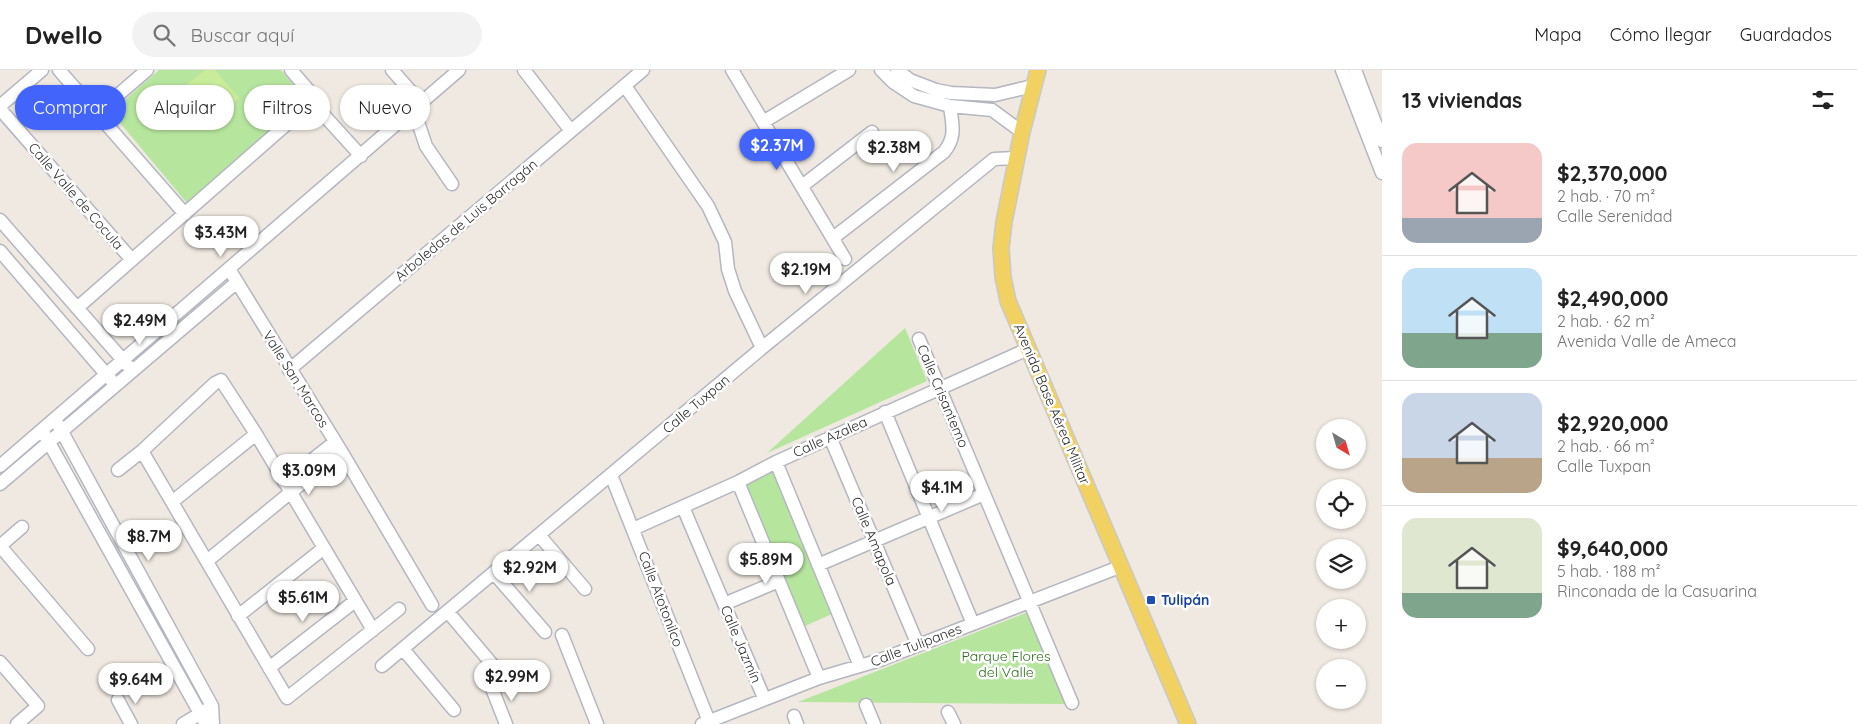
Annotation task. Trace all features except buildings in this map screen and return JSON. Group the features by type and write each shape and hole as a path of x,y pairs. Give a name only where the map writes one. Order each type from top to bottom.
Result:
{"main road":[{"name":"Avenida Base Aérea Militar","path":"1038,70 1022,132 1004,222 1001,248 1003,277 1008,301 1188,724"}],"street":[{"path":"0,108 42,70"},
{"path":"59,70 72,85"},
{"path":"126,88 147,70"},
{"path":"291,70 304,85"},
{"path":"392,70 403,85"},
{"path":"430,96 460,70"},
{"path":"524,70 571,131"},
{"name":"Arboledas de Luis Barragán","path":"289,370 643,70"},
{"path":"733,70 845,259"},
{"path":"763,122 849,70"},
{"path":"881,70 893,82 914,96 951,99 978,94 995,96 1033,86"},
{"path":"897,70 910,80 936,90 970,108 992,110 1022,132"},
{"path":"1342,70 1382,141"},
{"path":"1355,70 1382,173"},
{"path":"625,86 708,206 725,242 728,269 735,291 762,348"},
{"path":"970,108 978,94"},
{"path":"992,110 995,96"},
{"path":"833,238 944,152 951,144 953,134 951,99"},
{"name":"Calle Valle de Cocula","path":"0,108 132,260"},
{"path":"330,122 361,156"},
{"path":"111,130 185,214"},
{"path":"77,308 280,130"},
{"path":"0,484 61,431 111,379 123,360 391,130"},
{"path":"423,130 426,146 452,184"},
{"path":"802,186 872,132"},
{"name":"Calle Tuxpan","path":"382,666 762,348 994,159 1017,158"},
{"path":"0,220 132,370"},
{"path":"0,251 111,379"},
{"name":"Valle San Marcos","path":"229,269 289,370 338,446 432,605"},
{"path":"0,466 55,419 111,379 132,370 237,282"},
{"name":"Calle Crisantemo","path":"919,338 1072,703"},
{"name":"Calle Azalea","path":"633,529 738,482 830,437 1028,348"},
{"path":"118,470 142,451 215,383 221,380 256,434 373,630"},
{"path":"885,412 973,624"},
{"path":"55,419 212,706 208,722"},
{"path":"42,430 208,722"},
{"path":"172,502 256,434"},
{"name":"Calle Amapola","path":"830,437 918,645"},
{"path":"206,561 288,487 338,446"},
{"path":"142,451 287,698 400,609"},
{"path":"776,462 860,666"},
{"name":"Calle Atotonilco","path":"612,475 706,723"},
{"path":"738,482 819,678"},
{"path":"818,565 984,494"},
{"name":"Calle Jazmín","path":"683,507 764,698"},
{"path":"99,532 103,536 109,536 112,532 112,524"},
{"path":"22,528 0,546 88,649"},
{"path":"539,535 585,589"},
{"path":"238,616 324,548"},
{"name":"Calle Tulipanes","path":"706,723 764,698 918,645 1122,566"},
{"path":"494,573 545,632"},
{"path":"724,604 779,581"},
{"path":"269,668 355,601"},
{"path":"448,612 497,670"},
{"path":"562,635 597,724"},
{"path":"403,649 454,710"},
{"path":"0,662 38,706 17,724"},
{"path":"493,691 506,724"},
{"path":"118,700 131,724"},
{"path":"866,705 874,724"},
{"path":"948,712 954,724"},
{"path":"183,724 208,722"}],"green space":[{"path":"159,70 281,70 294,85 244,85 244,130 271,130 187,203 126,130 126,99 136,90 136,130 234,130 234,85 142,85"},
{"path":"205,70 215,70 228,85 186,85"},
{"path":"234,92 239,98 234,102"},
{"path":"905,328 927,381 767,453"},
{"path":"773,471 834,613 803,627 743,484"},
{"name":"Parque Flores del Valle","path":"1028,612 1066,704 798,702"}],"place":[{"name":"Tulipán","path":"1151,600"}]}
